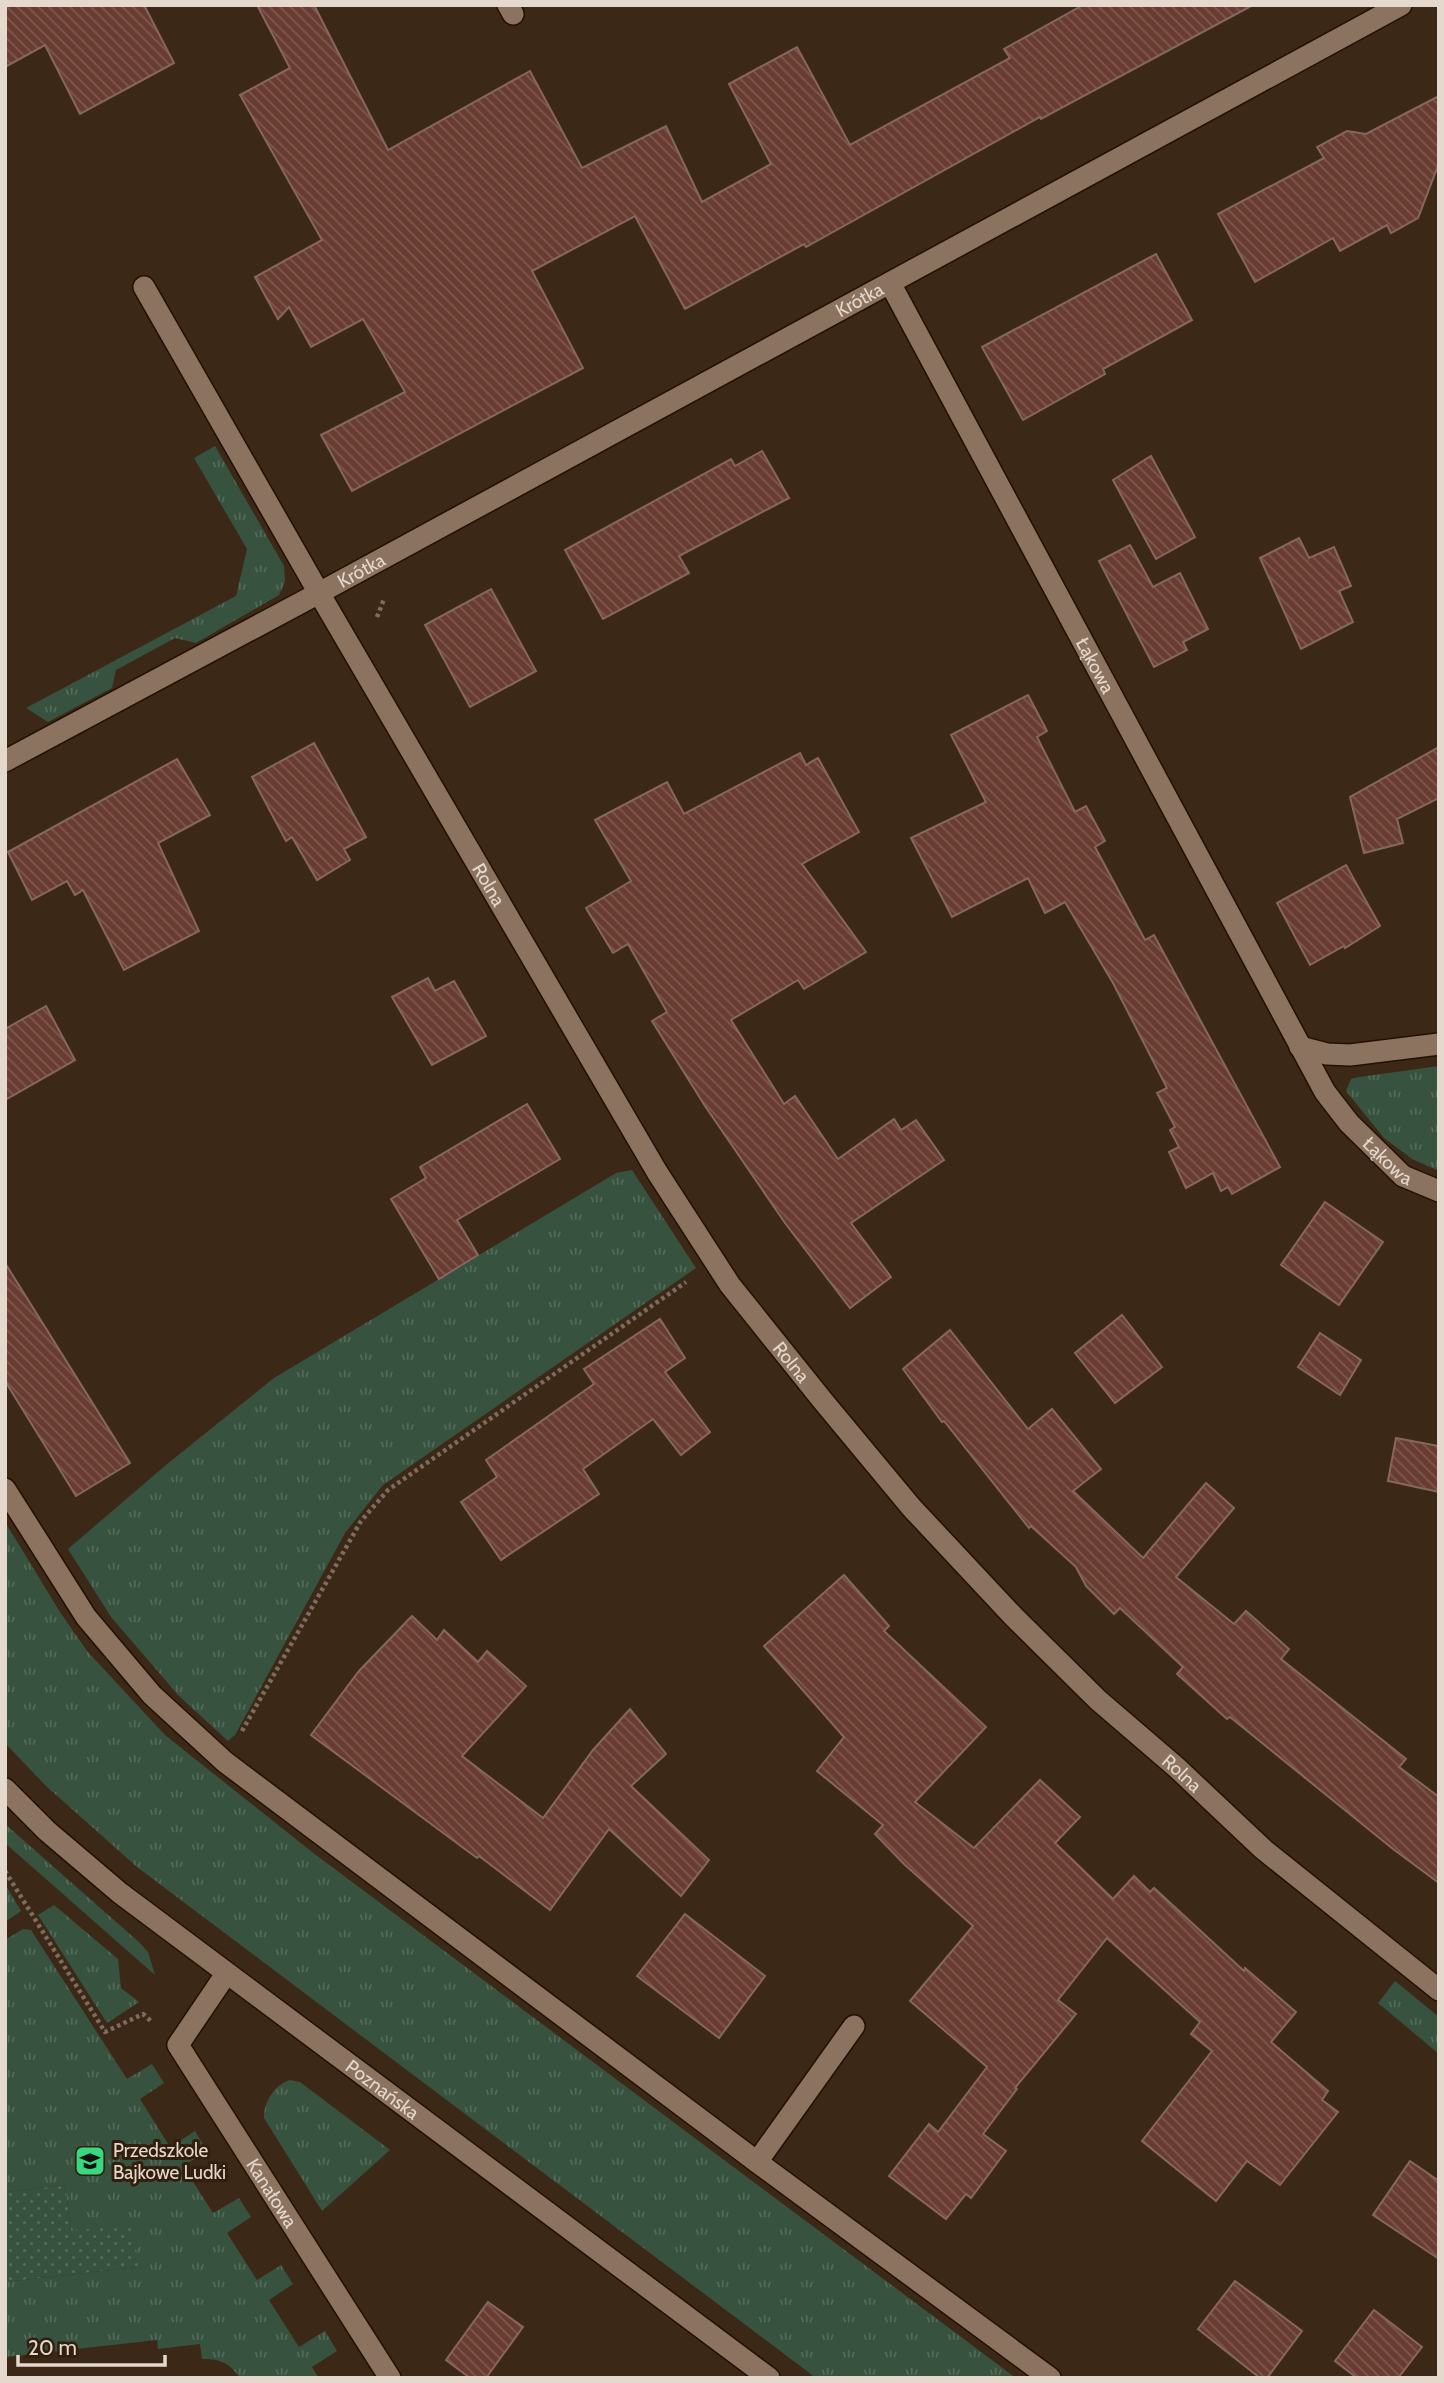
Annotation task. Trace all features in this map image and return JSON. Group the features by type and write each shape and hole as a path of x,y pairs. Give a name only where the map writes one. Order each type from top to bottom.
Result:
{"street":[{"name":"Krótka","path":"5,761 1401,5"},
{"name":"Łąkowa","path":"890,283 1325,1092 1349,1123 1403,1176 1439,1191"},
{"name":"Krótka","path":"144,287 319,593"},
{"name":"Rolna","path":"319,593 657,1171 730,1284 822,1401 911,1507 1014,1617 1098,1700 1176,1767 1263,1849 1439,1990"},
{"path":"1300,1047 1327,1054 1350,1055 1439,1044"},
{"path":"5,1489 94,1626 152,1695 225,1762 1050,2378"},
{"name":"Poznańska","path":"5,1789 47,1830 120,1893 769,2378"},
{"path":"178,2045 226,1974"},
{"path":"758,2162 853,2026"},
{"name":"Kanałowa","path":"178,2045 390,2378"}],"path":[{"path":"347,638 376,621 390,591"},
{"path":"225,1762 361,1521 388,1490 716,1261"},
{"path":"5,1871 104,2032 143,2014 178,2045"}],"green space":[{"path":"215,446 284,566 285,582 279,595 196,643 175,638 116,670 112,688 48,722 26,708 236,596 247,549 194,458"},
{"path":"1439,1066 1439,1171 1412,1159 1384,1138 1346,1091 1351,1079"},
{"path":"632,1170 696,1268 383,1485 345,1533 235,1735 228,1741 179,1696 111,1617 68,1549 274,1378 616,1173"},
{"path":"5,1522 87,1651 165,1735 312,1852 1016,2378 816,2378 137,1867 46,1786 5,1743"},
{"path":"5,1824 140,1943 148,1952 155,1975 5,1843"},
{"path":"5,1884 21,1911 5,1922"},
{"path":"54,1905 118,1959 121,1988 139,2002 107,2023 38,1915"},
{"name":"Przedszkole Bajkowe Ludki","path":"23,1929 31,1930 127,2079 152,2064 164,2083 140,2099 170,2147 195,2131 207,2151 183,2166 213,2213 239,2198 251,2217 227,2233 257,2280 281,2265 293,2284 269,2300 299,2347 325,2331 337,2351 312,2367 319,2378 240,2378 224,2362 202,2359 200,2344 158,2349 157,2340 5,2357 5,2282 138,2267 71,2231 65,2185 5,2192 5,1940"},
{"path":"1395,1981 1439,2017 1439,2054 1378,2003"},
{"path":"290,2080 300,2082 390,2150 322,2211 264,2118 271,2095 279,2086"},
{"path":"65,2185 71,2231 134,2224 138,2267 5,2282 5,2192"}],"building":[{"path":"5,5 144,5 174,63 80,114 45,45 5,67"},
{"path":"257,5 314,5 388,150 530,71 582,168 666,126 702,202 771,164 729,84 797,47 850,145 1010,58 1004,49 1083,5 1253,5 1041,119 1040,117 806,247 804,244 685,309 635,216 532,271 583,368 352,491 321,435 405,392 363,319 311,347 289,307 278,319 255,277 322,240 240,95 290,68"},
{"path":"1439,96 1439,163 1418,218 1391,233 1387,225 1340,251 1333,238 1255,282 1218,214 1324,158 1317,147 1347,131 1366,134"},
{"path":"1156,254 1192,320 1103,369 1105,374 1023,420 982,347"},
{"path":"762,451 789,498 679,556 689,573 603,619 565,550 731,459 735,466"},
{"path":"1151,456 1195,537 1156,559 1113,480"},
{"path":"1299,538 1309,558 1334,547 1351,586 1339,591 1353,622 1301,649 1260,558"},
{"path":"1130,545 1153,587 1180,573 1208,629 1183,642 1187,650 1154,667 1099,561"},
{"path":"491,589 536,671 470,707 425,625"},
{"path":"1028,695 1047,731 1037,737 1075,812 1086,806 1105,841 1095,847 1145,940 1154,935 1280,1167 1232,1194 1228,1187 1221,1191 1213,1173 1186,1188 1169,1152 1179,1147 1170,1130 1175,1127 1157,1093 1167,1088 1113,983 1065,902 1045,913 1028,878 952,917 911,838 986,802 951,735"},
{"path":"314,743 366,837 344,849 350,860 317,880 292,837 286,841 252,777"},
{"path":"1439,747 1439,798 1397,819 1403,843 1364,853 1350,797"},
{"path":"800,753 806,765 818,758 859,832 802,864 866,952 804,989 798,980 731,1020 784,1104 795,1096 838,1159 894,1119 901,1130 916,1120 944,1160 851,1223 891,1277 850,1308 785,1223 705,1106 652,1021 667,1012 628,944 613,953 586,908 631,881 595,820 667,782 684,814"},
{"path":"177,759 210,815 158,843 199,931 124,970 83,890 75,895 67,881 32,900 8,852"},
{"path":"1346,865 1380,926 1345,948 1344,946 1310,965 1277,903"},
{"path":"428,978 435,991 454,981 486,1036 432,1065 392,997"},
{"path":"46,1006 75,1060 5,1100 5,1029"},
{"path":"527,1104 560,1159 457,1220 478,1255 439,1279 391,1199 426,1178 420,1167"},
{"path":"1325,1202 1383,1242 1339,1305 1281,1265"},
{"path":"5,1263 130,1463 76,1496 5,1381"},
{"path":"1122,1315 1162,1367 1115,1403 1075,1353"},
{"path":"660,1319 685,1358 665,1372 710,1432 681,1455 653,1419 583,1469 599,1494 501,1560 461,1502 497,1477 486,1460 594,1384 584,1369"},
{"path":"950,1330 1028,1429 1052,1409 1101,1469 1073,1491 1143,1558 1206,1483 1234,1508 1176,1577 1234,1624 1246,1611 1289,1649 1281,1659 1406,1759 1399,1767 1439,1797 1439,1883 1230,1717 1227,1719 1177,1674 1183,1667 1120,1608 1114,1614 1086,1586 1076,1567 1031,1526 1029,1528 944,1421 942,1422 903,1369"},
{"path":"1320,1333 1361,1360 1340,1395 1298,1367"},
{"path":"1396,1438 1439,1446 1439,1492 1388,1481"},
{"path":"844,1575 889,1626 884,1631 986,1727 915,1802 974,1848 1040,1780 1080,1817 1055,1843 1113,1899 1134,1876 1150,1892 1154,1888 1244,1971 1245,1968 1296,2012 1271,2042 1328,2091 1322,2100 1338,2112 1280,2185 1247,2161 1216,2201 1142,2141 1212,2051 1191,2034 1200,2022 1107,1938 1058,2000 1076,2014 1015,2088 1017,2089 983,2134 1006,2151 971,2198 966,2194 946,2219 889,2176 929,2124 938,2132 987,2067 910,2001 973,1926 875,1834 883,1825 817,1771 844,1737 764,1646"},
{"path":"412,1616 437,1640 444,1630 478,1662 487,1651 526,1686 462,1756 543,1818 593,1750 630,1709 666,1754 631,1786 709,1860 681,1896 609,1829 550,1910 311,1735 359,1671"},
{"path":"685,1914 765,1976 719,2038 637,1976"},
{"path":"1410,2161 1439,2181 1439,2259 1373,2215"},
{"path":"1235,2281 1302,2331 1267,2378 1260,2378 1198,2329"},
{"path":"488,2302 523,2327 486,2378 470,2378 446,2360"},
{"path":"1374,2310 1422,2347 1398,2378 1357,2378 1335,2361"}],"place":[{"name":"Przedszkole Bajkowe Ludki","path":"90,2161"}]}
